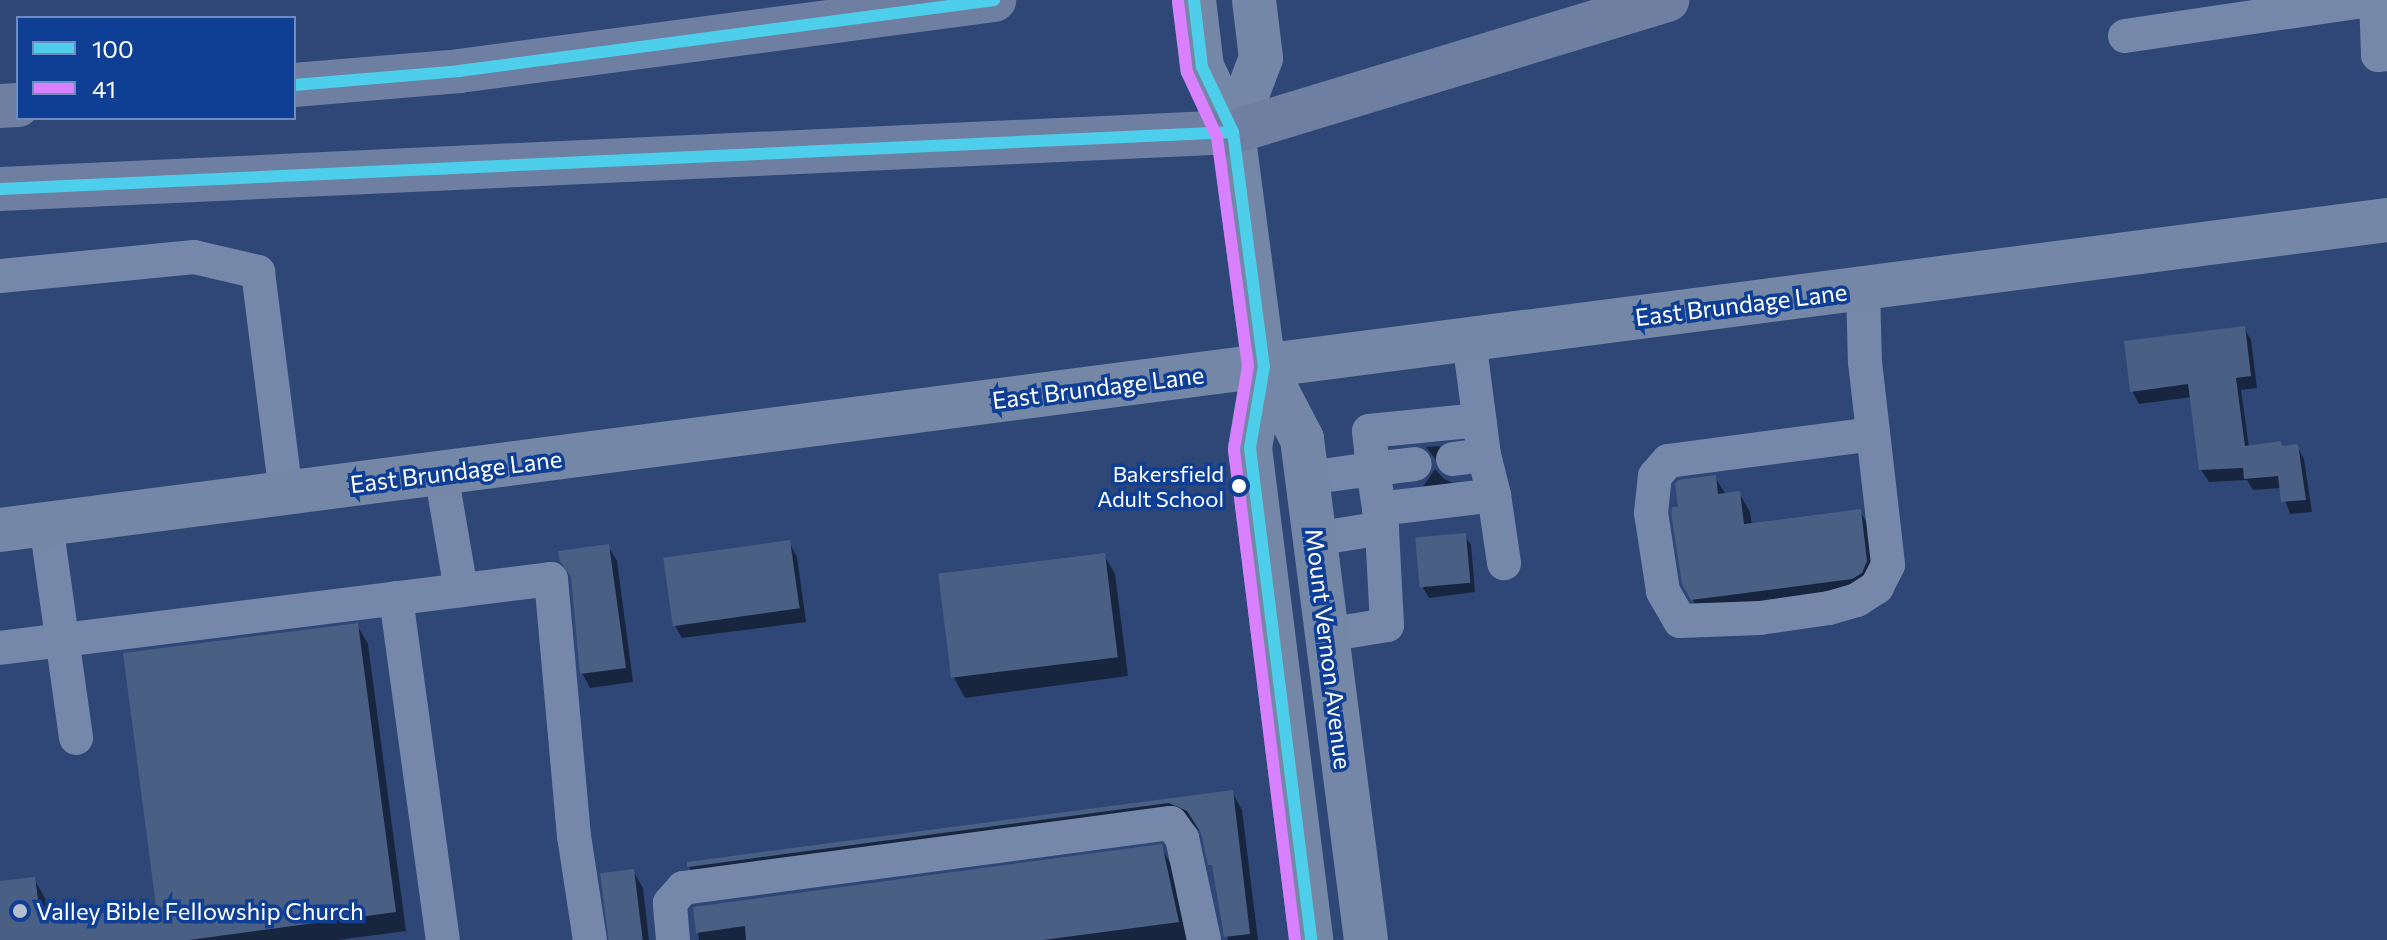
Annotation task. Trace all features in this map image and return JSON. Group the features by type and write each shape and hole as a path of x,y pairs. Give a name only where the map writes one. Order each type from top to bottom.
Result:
{"highway":[{"path":"296,85 459,71 994,0"},
{"path":"0,189 1233,132 1667,0"}],"main road":[{"name":"Mount Vernon Avenue","path":"1194,0 1202,67 1233,132 1264,366 1250,448 1311,940"},
{"name":"Mount Vernon Avenue","path":"1233,132 1261,58 1254,0"},
{"name":"East Brundage Lane","path":"0,530 2387,220"},
{"name":"Mount Vernon Avenue","path":"1264,366 1302,439 1366,940"}],"lane":[{"path":"2125,36 2368,0"},
{"path":"2376,0 2378,55 2387,54"},
{"path":"0,276 194,257 258,272 286,493"},
{"path":"1863,288 1872,434 1888,565 1877,587 1857,600 1760,618 1680,621 1663,591 1651,513 1655,476 1668,461 1872,434"},
{"path":"1469,339 1479,420 1469,457 1494,495 1504,563"},
{"path":"1326,635 1387,625 1380,518 1369,431 1479,420"},
{"path":"1307,478 1415,464"},
{"path":"441,473 461,590"},
{"path":"1315,539 1380,518 1494,495"},
{"path":"46,524 76,738"},
{"path":"0,648 551,579 574,836 590,940"},
{"path":"396,598 443,940"},
{"path":"673,940 670,903 683,888 1171,823 1182,838 1204,940"}],"building":[{"path":"2245,326 2251,376 2236,378 2245,446 2281,441 2282,446 2298,444 2306,500 2281,502 2278,476 2244,479 2243,468 2199,470 2188,384 2130,392 2124,341"},
{"path":"1716,475 1718,494 1740,491 1744,524 1861,509 1867,561 1862,573 1852,579 1691,600 1682,584 1671,513 1672,507 1678,507 1675,484 1678,480"},
{"path":"1466,533 1470,583 1420,587 1415,537"},
{"path":"790,540 800,608 673,626 663,558"},
{"path":"609,544 626,668 580,674 571,577 560,561 558,551"},
{"path":"1105,553 1118,657 951,678 938,573"},
{"path":"358,623 396,912 189,940 0,940 0,881 35,877 41,921 156,906 123,653"},
{"path":"1233,790 1250,934 1224,937 1212,865 1208,865 1201,833 1187,811 1169,803 687,867 687,862"},
{"path":"1162,844 1179,922 1043,940 746,940 745,926 696,933 693,907"},
{"path":"634,869 643,940 608,940 600,873"}],"transit line":[{"name":"100","path":"296,85 459,71 994,0"},
{"name":"100","path":"1194,0 1202,67 1233,132 1264,366 1250,448 1311,940"},
{"name":"41","path":"1178,2 1187,72 1217,137 1248,366 1234,450 1295,940"},
{"name":"100","path":"0,189 1233,132"}],"place":[{"name":"Bakersfield Adult School","path":"1239,486"},
{"name":"Valley Bible Fellowship Church","path":"20,911"}]}
